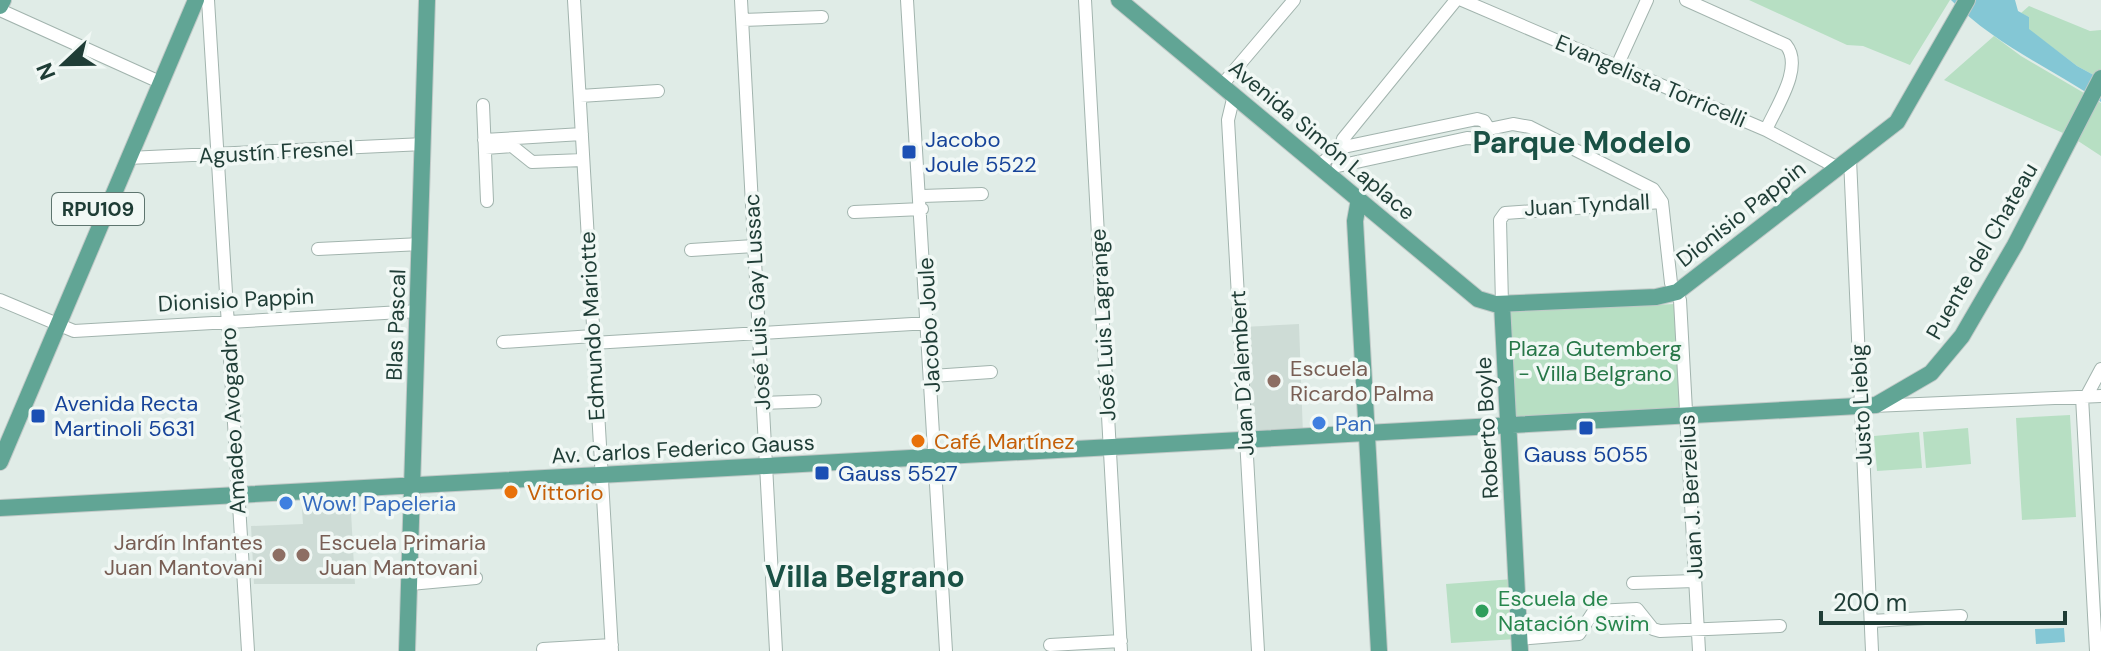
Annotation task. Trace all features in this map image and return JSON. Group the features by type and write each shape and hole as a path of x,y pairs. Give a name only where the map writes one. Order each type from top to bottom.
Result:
{"main road":[{"path":"0,8 3,0"},
{"name":"RPU109","path":"0,462 53,324 187,0"},
{"name":"RPU109","path":"0,437 128,158 196,0"},
{"name":"Blas Pascal","path":"407,651 427,0"},
{"name":"Dionisio Pappin","path":"1502,304 1656,297 1677,292 1897,122 1967,0"},
{"name":"Avenida Simón Laplace","path":"1127,3 1319,166 1335,172 1359,199 1478,299 1502,304"},
{"name":"Puente del Chateau","path":"1867,407 1902,393 1931,373 1962,336 2065,150 2101,78"},
{"path":"1359,199 1355,221 1379,651"},
{"name":"Roberto Boyle","path":"1502,304 1520,645"},
{"name":"Av. Carlos Federico Gauss","path":"0,508 1867,407"},
{"path":"0,448 10,425 8,418"}],"street":[{"name":"Amadeo Avogadro","path":"208,0 236,495 248,651"},
{"name":"Edmundo Mariotte","path":"574,0 612,648"},
{"name":"José Luis Gay Lussac","path":"741,0 776,651"},
{"name":"Jacobo Joule","path":"907,0 922,203 946,651"},
{"name":"José Luis Lagrange","path":"1085,0 1121,646"},
{"path":"1228,90 1294,0"},
{"path":"1319,166 1339,148 1459,0"},
{"name":"Evangelista Torricelli","path":"1459,0 1844,164"},
{"path":"1617,66 1647,0"},
{"path":"1686,0 1786,45 1793,65 1766,130"},
{"path":"0,8 153,79"},
{"path":"742,20 822,17"},
{"name":"Juan D´alembert","path":"1228,90 1258,651"},
{"path":"580,96 658,91"},
{"path":"483,105 487,201"},
{"path":"1339,148 1477,119 1486,123 1489,129"},
{"path":"1339,148 1335,172 1467,138 1482,139 1489,129 1513,124 1530,127 1644,185 1655,191 1662,202"},
{"path":"485,144 582,134"},
{"path":"512,142 532,162 583,160"},
{"name":"Agustín Fresnel","path":"128,158 424,144"},
{"name":"Justo Liebig","path":"1844,164 1867,407 1872,651"},
{"path":"1639,202 1648,194 1644,185"},
{"path":"854,212 982,194"},
{"name":"Juan J. Berzelius","path":"1662,202 1671,283 1680,300 1699,651"},
{"name":"Juan Tyndall","path":"1512,210 1662,202"},
{"name":"Roberto Boyle","path":"1502,304 1500,220 1512,210"},
{"path":"318,249 421,244"},
{"path":"691,250 754,246"},
{"name":"Dionisio Pappin","path":"0,300 74,331 419,311"},
{"path":"503,342 929,323"},
{"path":"2096,651 2084,397 2101,369"},
{"path":"932,376 991,372"},
{"path":"1902,393 1904,403 1914,406"},
{"path":"1867,407 2101,396"},
{"path":"762,403 815,401"},
{"path":"410,584 476,578"},
{"path":"1633,583 1695,581"},
{"path":"1520,645 1579,634 1594,611 1637,609 1653,629 1780,626"},
{"path":"1871,621 1961,616"},
{"path":"1050,645 1121,646"},
{"path":"543,649 612,648"}],"shaded area":[{"name":"Escuela Ricardo Palma","path":"1299,324 1303,435 1250,437 1243,327"},
{"name":"Escuela Primaria Juan Mantovani","path":"350,494 355,584 254,584 251,526 303,524 301,496"}],"green space":[{"path":"1749,0 1950,0 1910,65 1863,46 1847,45"},
{"path":"2029,6 2090,31 2101,30 2101,79 2077,66 2028,29 2029,17 2021,13"},
{"path":"1994,36 2021,56 2101,103 2101,156 2072,137 1944,80"},
{"name":"Plaza Gutemberg - Villa Belgrano","path":"1675,304 1681,410 1515,418 1509,312"},
{"path":"2070,415 2076,517 2022,520 2016,418"},
{"path":"1968,428 1971,464 1926,468 1923,432"},
{"path":"1919,432 1922,468 1877,471 1874,436"},
{"name":"Escuela de Natación Swim","path":"1513,579 1517,639 1451,643 1446,584"}],"water":[{"path":"1951,0 2015,0 2018,11 2029,17 2029,29 2077,66 2101,79 2101,102 2004,43"},
{"path":"2064,628 2065,642 2036,644 2035,629"}],"place":[{"name":"Jacobo Joule 5522","path":"909,152"},
{"name":"Escuela Ricardo Palma","path":"1274,381"},
{"name":"Avenida Recta Martinoli 5631","path":"38,416"},
{"name":"Pan","path":"1319,423"},
{"name":"Gauss 5055","path":"1586,428"},
{"name":"Café Martínez","path":"918,441"},
{"name":"Gauss 5527","path":"822,473"},
{"name":"Vittorio","path":"511,492"},
{"name":"Wow! Papeleria","path":"286,503"},
{"name":"Jardín Infantes Juan Mantovani","path":"279,555"},
{"name":"Escuela Primaria Juan Mantovani","path":"303,555"},
{"name":"Escuela de Natación Swim","path":"1482,611"}],"district":[{"name":"Parque Modelo","path":"1582,142"},
{"name":"Villa Belgrano","path":"865,576"}]}
